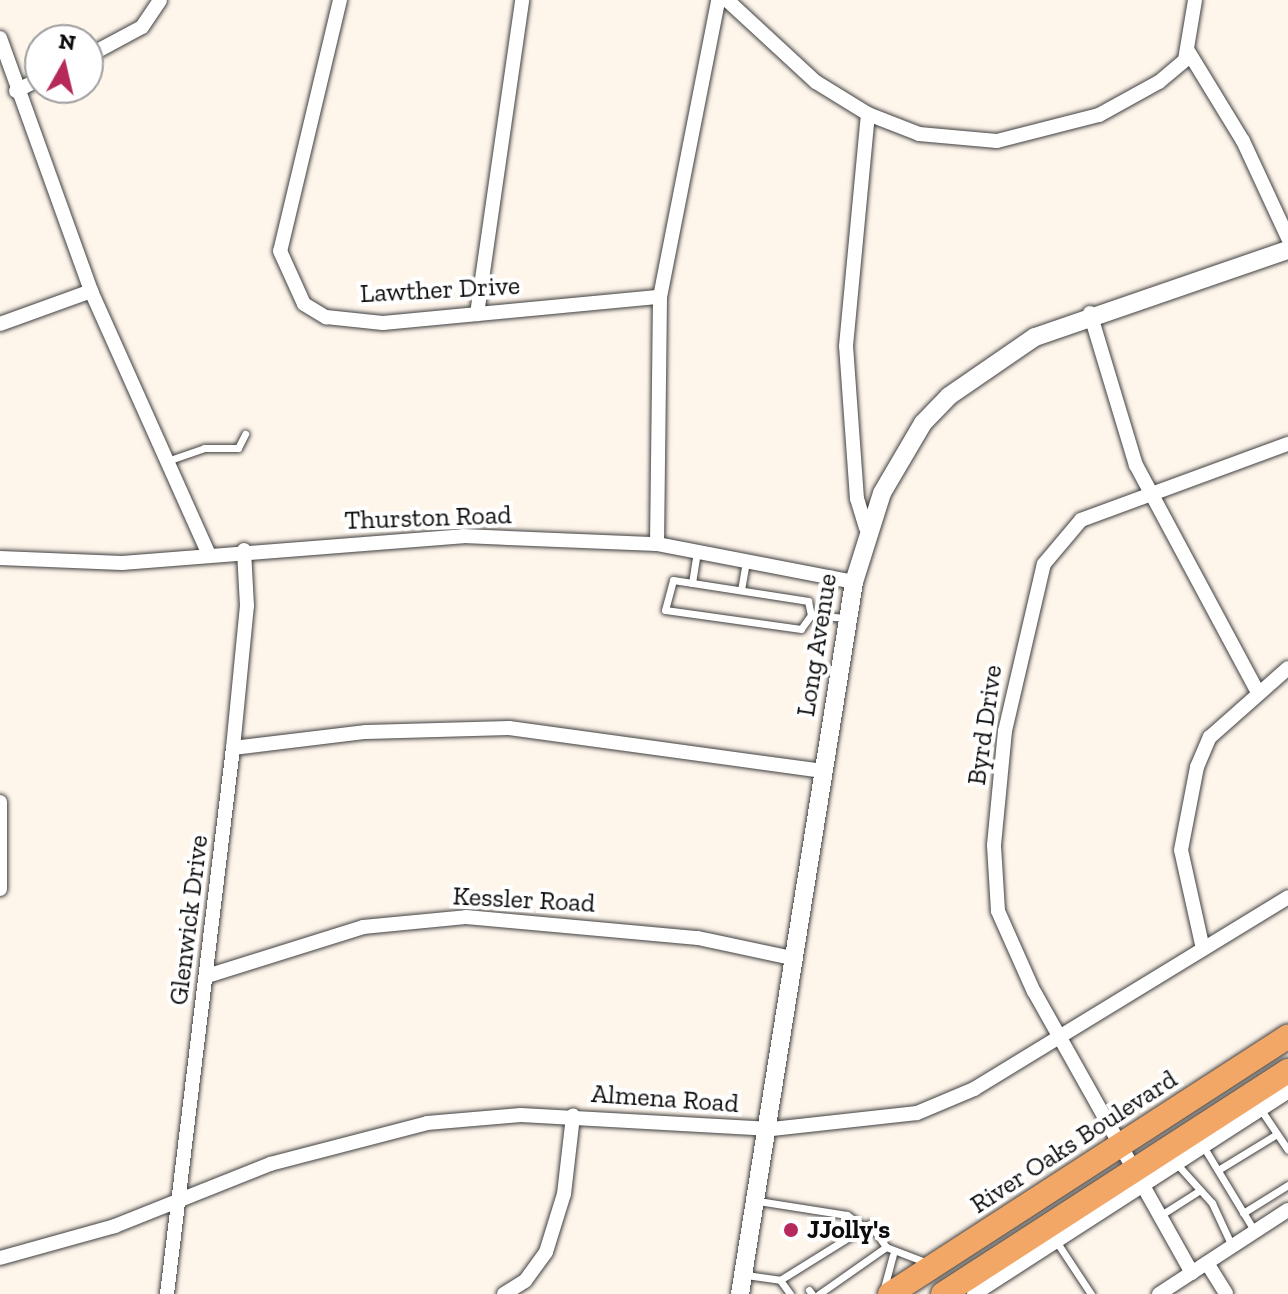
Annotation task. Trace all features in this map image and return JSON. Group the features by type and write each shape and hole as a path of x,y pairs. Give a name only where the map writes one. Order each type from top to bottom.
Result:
{"main road":[{"name":"River Oaks Boulevard","path":"890,1294 1278,1043"},
{"path":"943,1294 980,1284 1287,1079"},
{"path":"961,1248 980,1284"}],"street":[{"path":"104,47 142,27 160,0"},
{"name":"Lawther Drive","path":"340,0 282,232 281,267 304,304 326,317 383,323 660,297"},
{"path":"477,314 522,0"},
{"path":"657,544 660,297 718,0"},
{"path":"727,0 816,82 868,114 950,138 997,141 1038,134 1099,115 1159,82 1188,51 1195,0"},
{"path":"0,38 16,91 91,291 208,553"},
{"path":"1188,51 1243,141 1288,238"},
{"path":"16,91 24,87"},
{"path":"866,528 857,499 846,346 868,114"},
{"name":"Long Avenue","path":"742,1285 772,1129 823,771 854,582 866,528 901,458 949,396 1035,337 1090,313 1288,250"},
{"path":"0,324 91,291"},
{"path":"1090,313 1149,492 1258,693"},
{"name":"Byrd Drive","path":"1192,1273 1143,1174 1013,949 995,899 1005,731 1044,564 1081,520 1149,492 1288,444"},
{"name":"Thurston Road","path":"0,558 122,563 244,550 463,536 657,544 854,582"},
{"name":"Glenwick Drive","path":"167,1294 233,748 247,606 244,550"},
{"path":"1203,949 1181,850 1183,818 1210,737 1288,668"},
{"path":"233,748 366,732 509,728 823,771"},
{"path":"0,802 0,889"},
{"name":"Almena Road","path":"0,1258 176,1204 270,1164 427,1123 573,1116 772,1129 917,1113 974,1089 1288,897"},
{"name":"Kessler Road","path":"207,976 363,927 466,917 698,938 796,959"},
{"path":"980,1284 1056,1241 1143,1174 1176,1163 1261,1110 1287,1079 1278,1043"},
{"path":"504,1294 525,1281 546,1252 564,1194 573,1116"},
{"path":"1159,1294 1288,1210"},
{"path":"1207,1263 1226,1294"}],"lane":[{"path":"167,461 204,448 238,448 245,434"},
{"path":"692,583 697,551"},
{"path":"741,590 746,559"},
{"path":"669,581 692,583 808,601 811,615 801,629 665,610 669,581"},
{"path":"811,615 848,619"},
{"path":"1261,1110 1288,1150"},
{"path":"1218,1170 1277,1134"},
{"path":"1203,1146 1255,1232"},
{"path":"1176,1163 1197,1192 1212,1203 1232,1247"},
{"path":"1243,1213 1288,1185"},
{"path":"1161,1215 1197,1192"},
{"path":"758,1201 847,1215 864,1227"},
{"path":"742,1285 780,1280 870,1224 893,1255 937,1263"},
{"path":"847,1238 852,1246"},
{"path":"1056,1241 1091,1294"},
{"path":"834,1247 839,1255"},
{"path":"823,1291 836,1277 886,1247"},
{"path":"822,1254 827,1262"},
{"path":"881,1294 893,1255"},
{"path":"810,1262 815,1270"},
{"path":"798,1270 802,1279"},
{"path":"780,1280 790,1294"},
{"path":"822,1281 823,1291"}],"place":[{"name":"JJolly's","path":"791,1230"}]}
